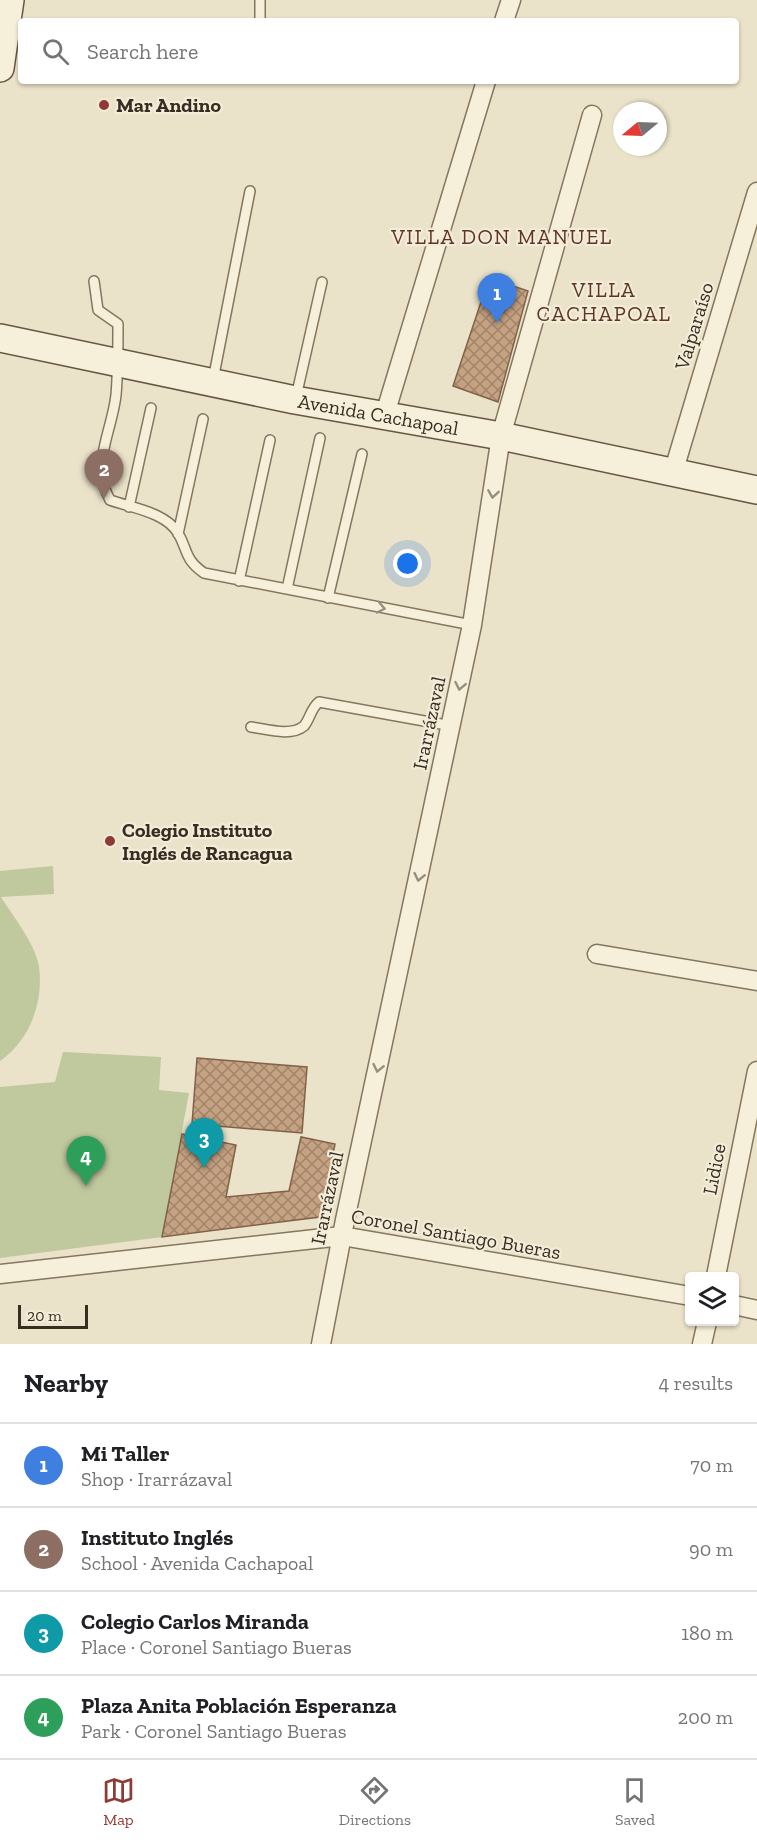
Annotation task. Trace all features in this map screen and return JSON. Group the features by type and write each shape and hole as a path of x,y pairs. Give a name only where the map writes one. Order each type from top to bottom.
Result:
{"main road":[{"path":"0,68 13,14"},
{"name":"Avenida Cachapoal","path":"0,338 295,400 501,436 757,490"}],"street":[{"path":"505,18 511,0"},
{"path":"385,414 485,84"},
{"name":"Irarrázaval","path":"321,1344 342,1236 452,726 472,625 501,436 592,114"},
{"name":"Valparaíso","path":"673,473 757,192"},
{"path":"597,954 757,981"},
{"name":"Lidice","path":"717,1272 757,1071"},
{"name":"Coronel Santiago Bueras","path":"0,1274 342,1236 685,1295"},
{"path":"739,1306 757,1310"},
{"path":"702,1344 706,1326"}],"lane":[{"path":"260,0 260,18"},
{"path":"212,382 250,191"},
{"path":"94,281 98,310 118,324 116,398 100,464 102,486 110,500 164,519 178,534 184,553 204,573 472,625"},
{"path":"295,400 305,367 322,282"},
{"path":"129,507 150,408"},
{"path":"178,534 186,508 203,419"},
{"path":"287,589 320,438"},
{"path":"239,581 270,440"},
{"path":"328,598 362,454"},
{"path":"251,727 287,732 298,729 305,725 313,707 319,702 452,726"}],"green space":[{"path":"53,866 54,894 1,897 33,949 39,967 40,981 37,1007 26,1032 19,1043 0,1061 0,871"},
{"path":"63,1052 161,1057 159,1090 189,1093 162,1237 0,1258 0,1087 55,1082"}],"building":[{"path":"489,278 528,291 498,402 453,386"},
{"path":"197,1058 307,1067 302,1133 192,1124"},
{"path":"182,1134 236,1145 226,1197 289,1191 301,1137 335,1144 320,1217 162,1237"}],"place":[{"name":"Mar Andino","path":"104,105"},
{"name":"Mi Taller","path":"497,323"},
{"name":"Instituto Inglés","path":"104,499"},
{"name":"Colegio Instituto Inglés de Rancagua","path":"110,841"},
{"name":"Colegio Carlos Miranda","path":"204,1168"},
{"name":"Plaza Anita Población Esperanza","path":"86,1186"}],"district":[{"name":"VILLA DON MANUEL","path":"502,236"},
{"name":"VILLA CACHAPOAL","path":"604,301"}]}
